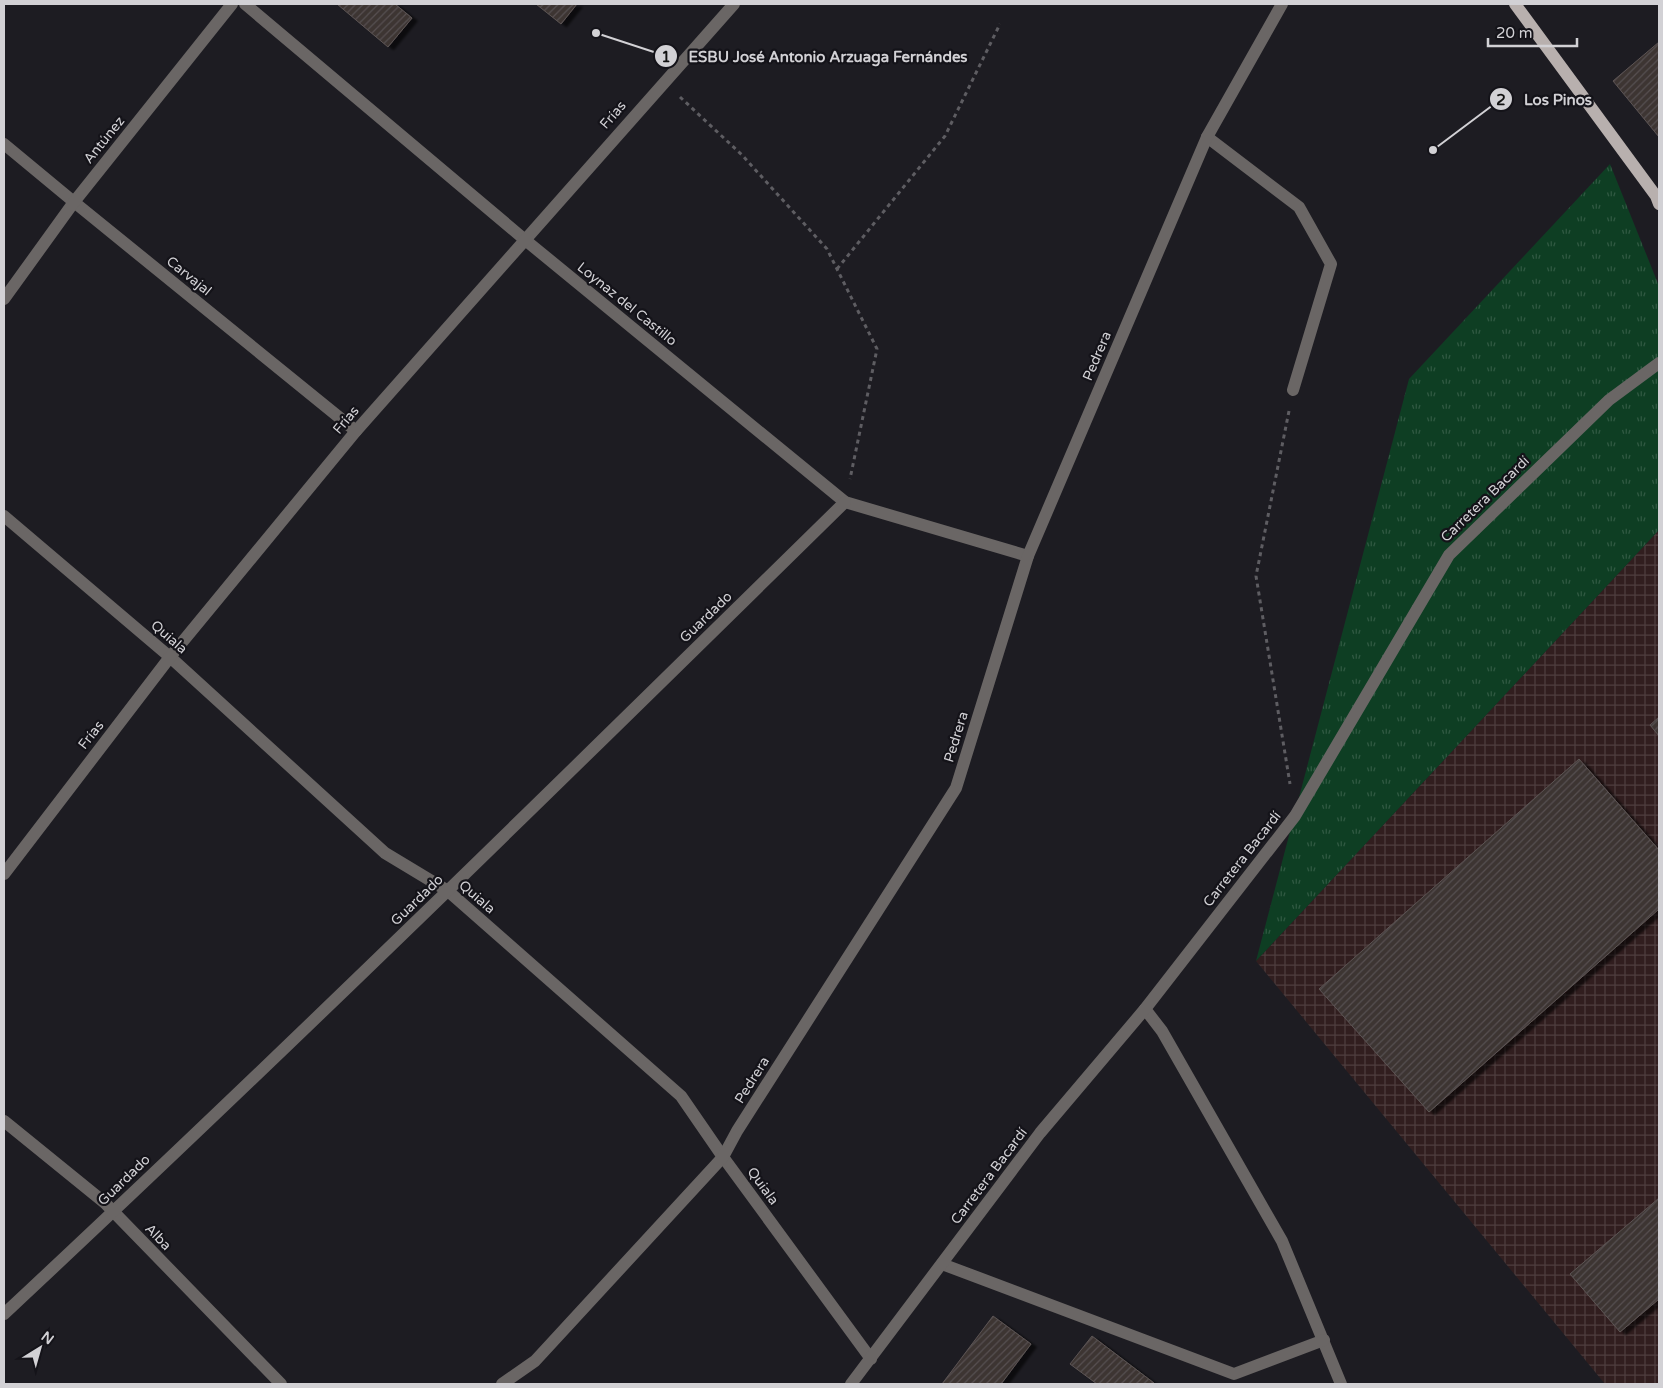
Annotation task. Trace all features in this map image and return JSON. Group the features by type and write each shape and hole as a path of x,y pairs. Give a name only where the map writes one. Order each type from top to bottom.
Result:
{"main road":[{"path":"1515,4 1656,196 1659,204"}],"street":[{"name":"Antúnez","path":"4,299 74,202 232,4"},
{"name":"Loynaz del Castillo","path":"245,4 524,239 845,502 1028,556"},
{"name":"Frías","path":"4,874 170,657 356,430 734,4"},
{"name":"Pedrera","path":"502,1384 535,1361 723,1157 742,1122 956,788 1028,556 1207,137 1282,4"},
{"path":"1207,137 1298,207 1331,264 1293,390"},
{"name":"Carvajal","path":"4,144 356,430"},
{"name":"Carretera Bacardí","path":"851,1384 1040,1134 1145,1009 1295,816 1449,555 1609,400 1659,363"},
{"name":"Guardado","path":"4,1314 448,891 845,502"},
{"name":"Quiala","path":"4,516 170,657 384,853 448,891 681,1096 723,1157 871,1358"},
{"path":"1145,1009 1162,1031 1282,1241 1341,1384"},
{"name":"Alba","path":"4,1121 105,1203 281,1384"},
{"path":"942,1264 1234,1374 1324,1340"}],"path":[{"path":"837,269 945,136 1000,24"},
{"path":"663,82 742,155 827,249 877,349 845,502"},
{"path":"1293,390 1256,576 1295,816"}],"shaded area":[{"path":"1659,530 1659,1384 1605,1384 1256,961"}],"green space":[{"path":"1610,164 1659,286 1659,530 1256,961 1409,379"}],"building":[{"path":"337,4 395,4 412,18 388,47"},
{"path":"536,4 577,4 561,24"},
{"path":"1659,42 1659,137 1613,81"},
{"path":"1659,717 1659,736 1650,725"},
{"path":"1579,759 1659,850 1659,909 1429,1112 1319,989"},
{"path":"1659,1198 1659,1299 1620,1332 1570,1274"},
{"path":"993,1316 1031,1344 1001,1384 942,1384"},
{"path":"1092,1336 1154,1383 1097,1384 1070,1364"}],"place":[{"name":"ESBU José Antonio Arzuaga Fernándes","path":"596,33"},
{"name":"Los Pinos","path":"1433,150"}]}
